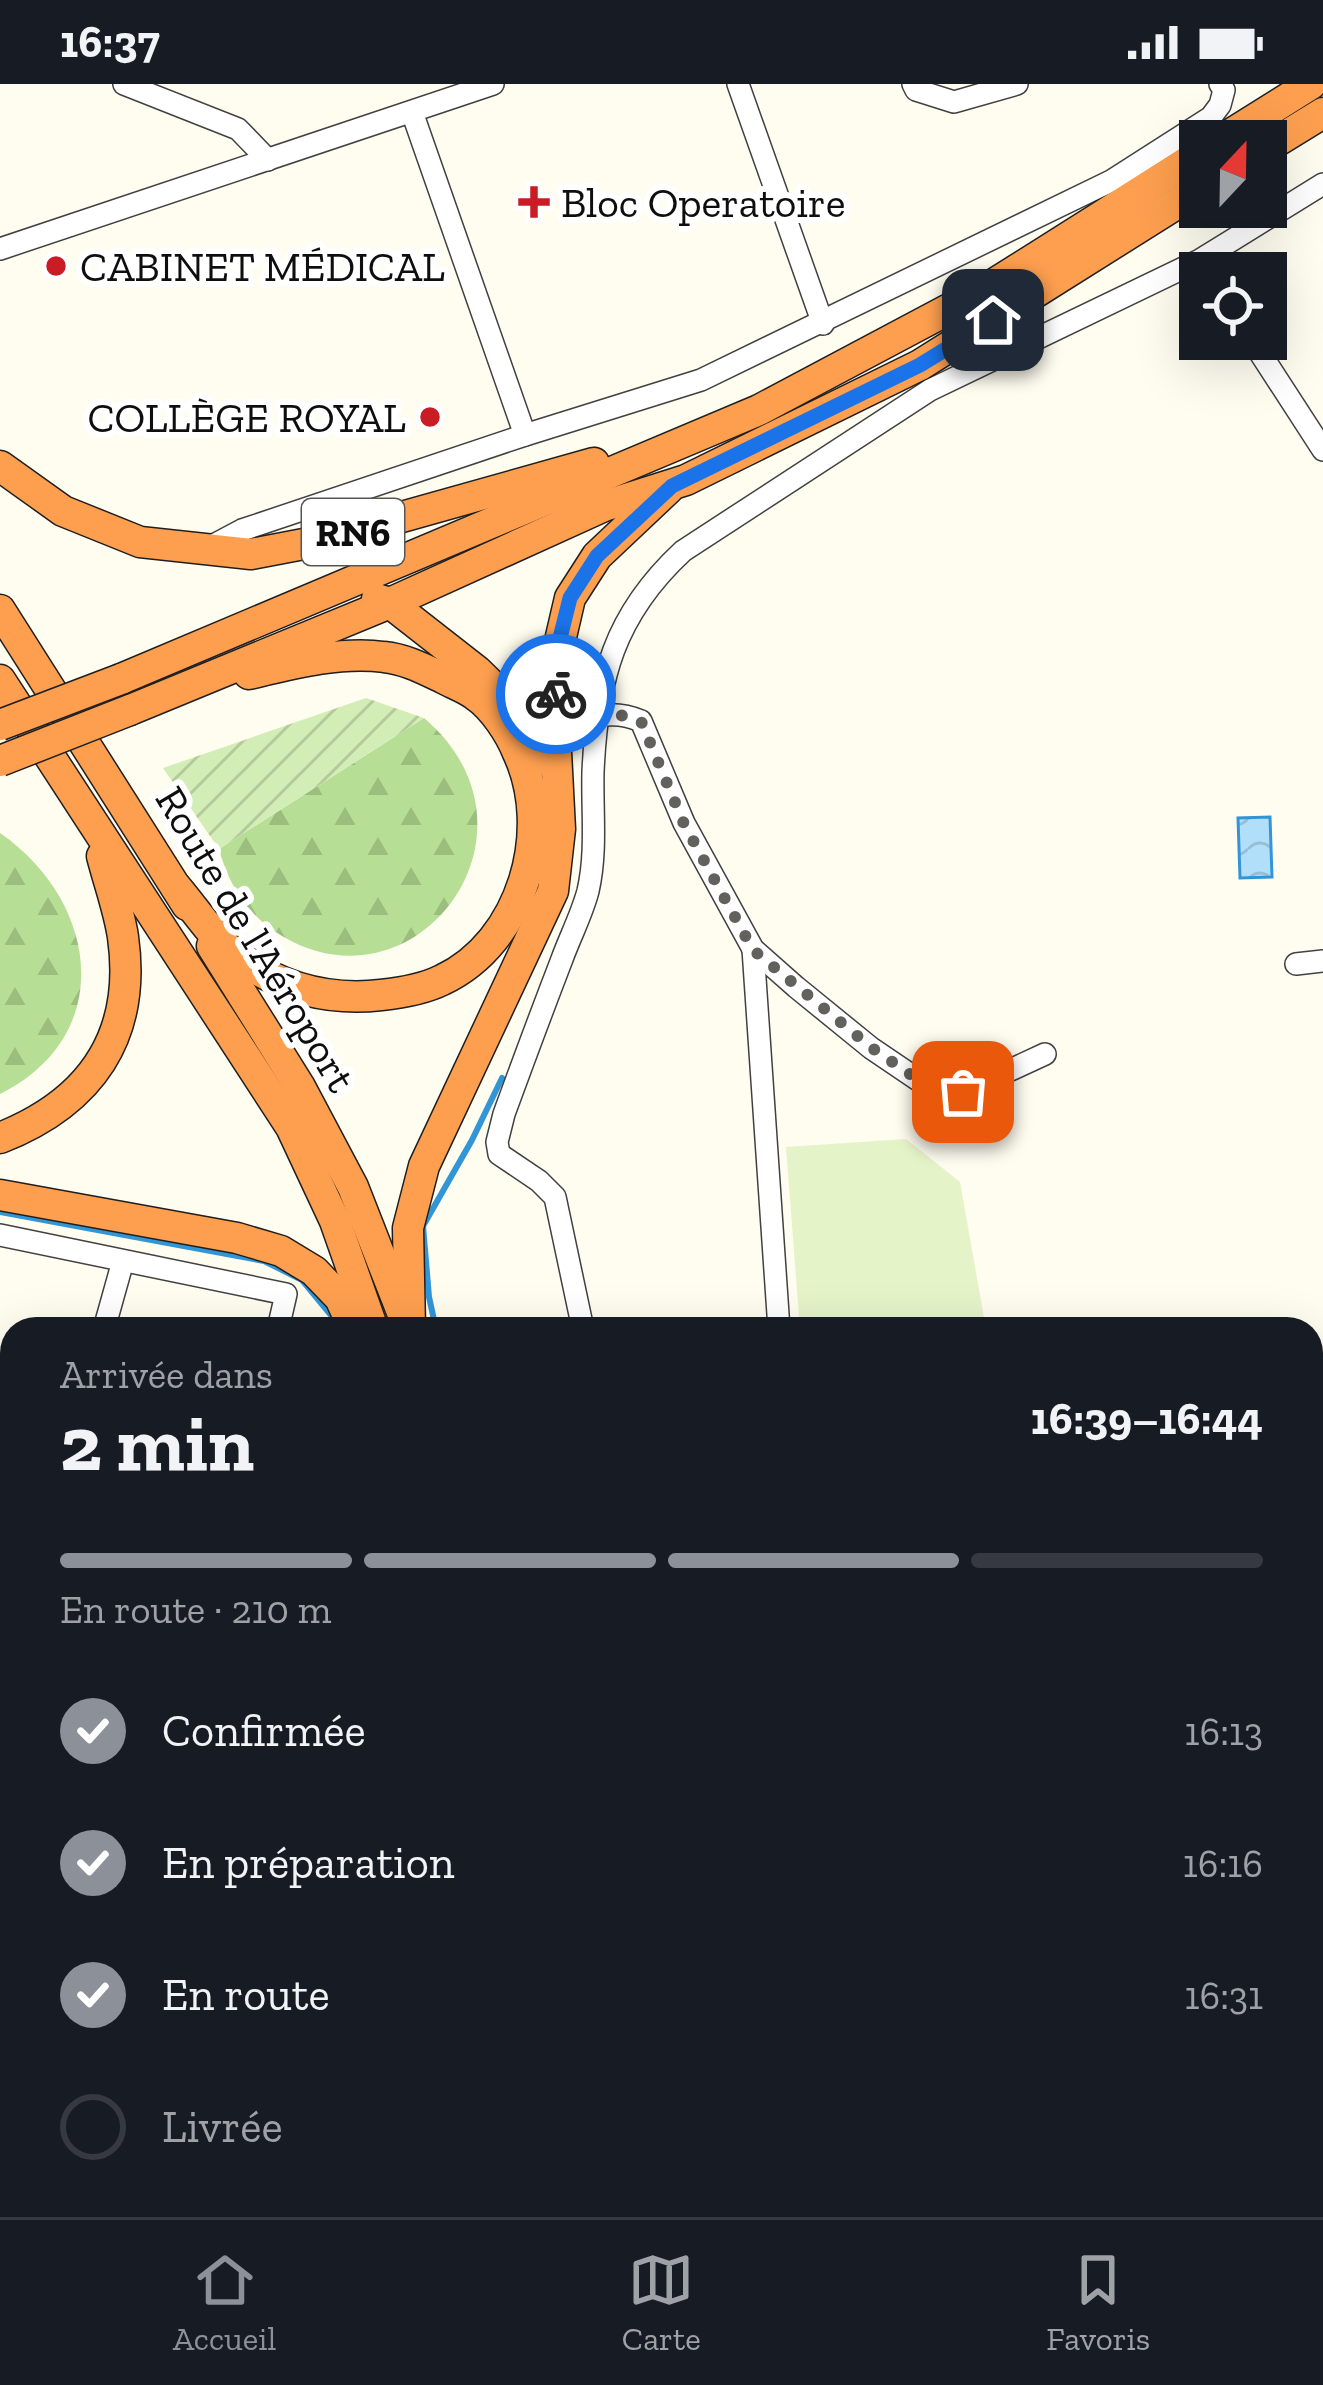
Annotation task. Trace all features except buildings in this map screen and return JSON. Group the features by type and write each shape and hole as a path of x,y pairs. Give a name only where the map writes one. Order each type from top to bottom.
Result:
{"highway":[{"path":"1254,120 1311,84"},
{"path":"1287,135 1323,113"},
{"path":"0,725 344,587 759,410 983,291 1179,167"},
{"name":"RN6","path":"176,692 390,603 604,506 672,486 920,365 1179,202"},
{"name":"RN6","path":"0,466 63,511 140,542 251,554 309,543 715,428"},
{"path":"409,1317 408,1228 418,1186 553,891 560,829 556,654 570,598 597,556 672,486"},
{"path":"344,587 390,603 477,671 523,716 556,770"},
{"name":"Route de l'Aéroport","path":"0,610 299,1087 353,1187 404,1317"},
{"path":"0,761 176,692 305,661 382,656 417,665 479,697 512,737 528,772 534,817 530,866 510,914 480,953 443,980 361,998 320,995 276,981 232,953 176,887"},
{"name":"Route de l'Aéroport","path":"0,680 291,1127 334,1221 370,1317"},
{"path":"0,1138 54,1113 93,1076 121,1025 127,981 123,934 96,833"},
{"path":"0,1195 237,1238 281,1252 314,1271 340,1298 349,1317"}],"street":[{"path":"124,84 238,129 268,160"},
{"path":"0,249 412,112 443,93 493,84"},
{"path":"738,84 823,324"},
{"path":"914,84 916,90 954,102 1017,84"},
{"path":"201,552 242,530 701,380 823,324 1111,181 1211,117 1220,105 1220,84"},
{"path":"412,112 525,434"},
{"path":"1226,252 1323,184"},
{"path":"580,1317 555,1197 500,1154 497,1142 588,890 594,837 593,769 601,713 614,644 628,612 656,575 683,551 930,389 1179,278"},
{"path":"1265,360 1323,450"},
{"path":"555,732 601,713 622,712 641,721 684,824 753,950 872,1048 936,1092 963,1092 1045,1054"},
{"path":"753,950 778,1317"},
{"path":"1295,964 1323,961"},
{"path":"0,1234 286,1294 281,1317"},
{"path":"107,1317 123,1261"}],"green space":[{"path":"366,698 424,718 219,849 163,768"},
{"path":"424,718 461,763 477,811 473,858 454,899 422,932 380,952 333,954 270,928 242,899 219,849"},
{"path":"0,833 33,861 58,894 74,930 81,967 78,1003 64,1038 38,1069 0,1094"},
{"path":"906,1139 960,1182 984,1317 799,1317 786,1147"}],"water":[{"path":"1270,817 1272,877 1240,878 1238,818"}],"waterway":[{"path":"433,1317 423,1226 502,1078"},
{"path":"0,1212 264,1261 302,1280 333,1317"}],"way so far":[{"path":"556,694 555,732 601,713 622,712 641,721 684,824 753,950 872,1048 936,1092 963,1092"}],"place":[{"name":"Bloc Operatoire","path":"534,202"},
{"name":"CABINET MÉDICAL","path":"56,266"},
{"name":"COLLÈGE ROYAL","path":"430,417"}],"route":[{"path":"556,694 556,654 570,598 597,556 672,486 920,365 993,320"}]}
